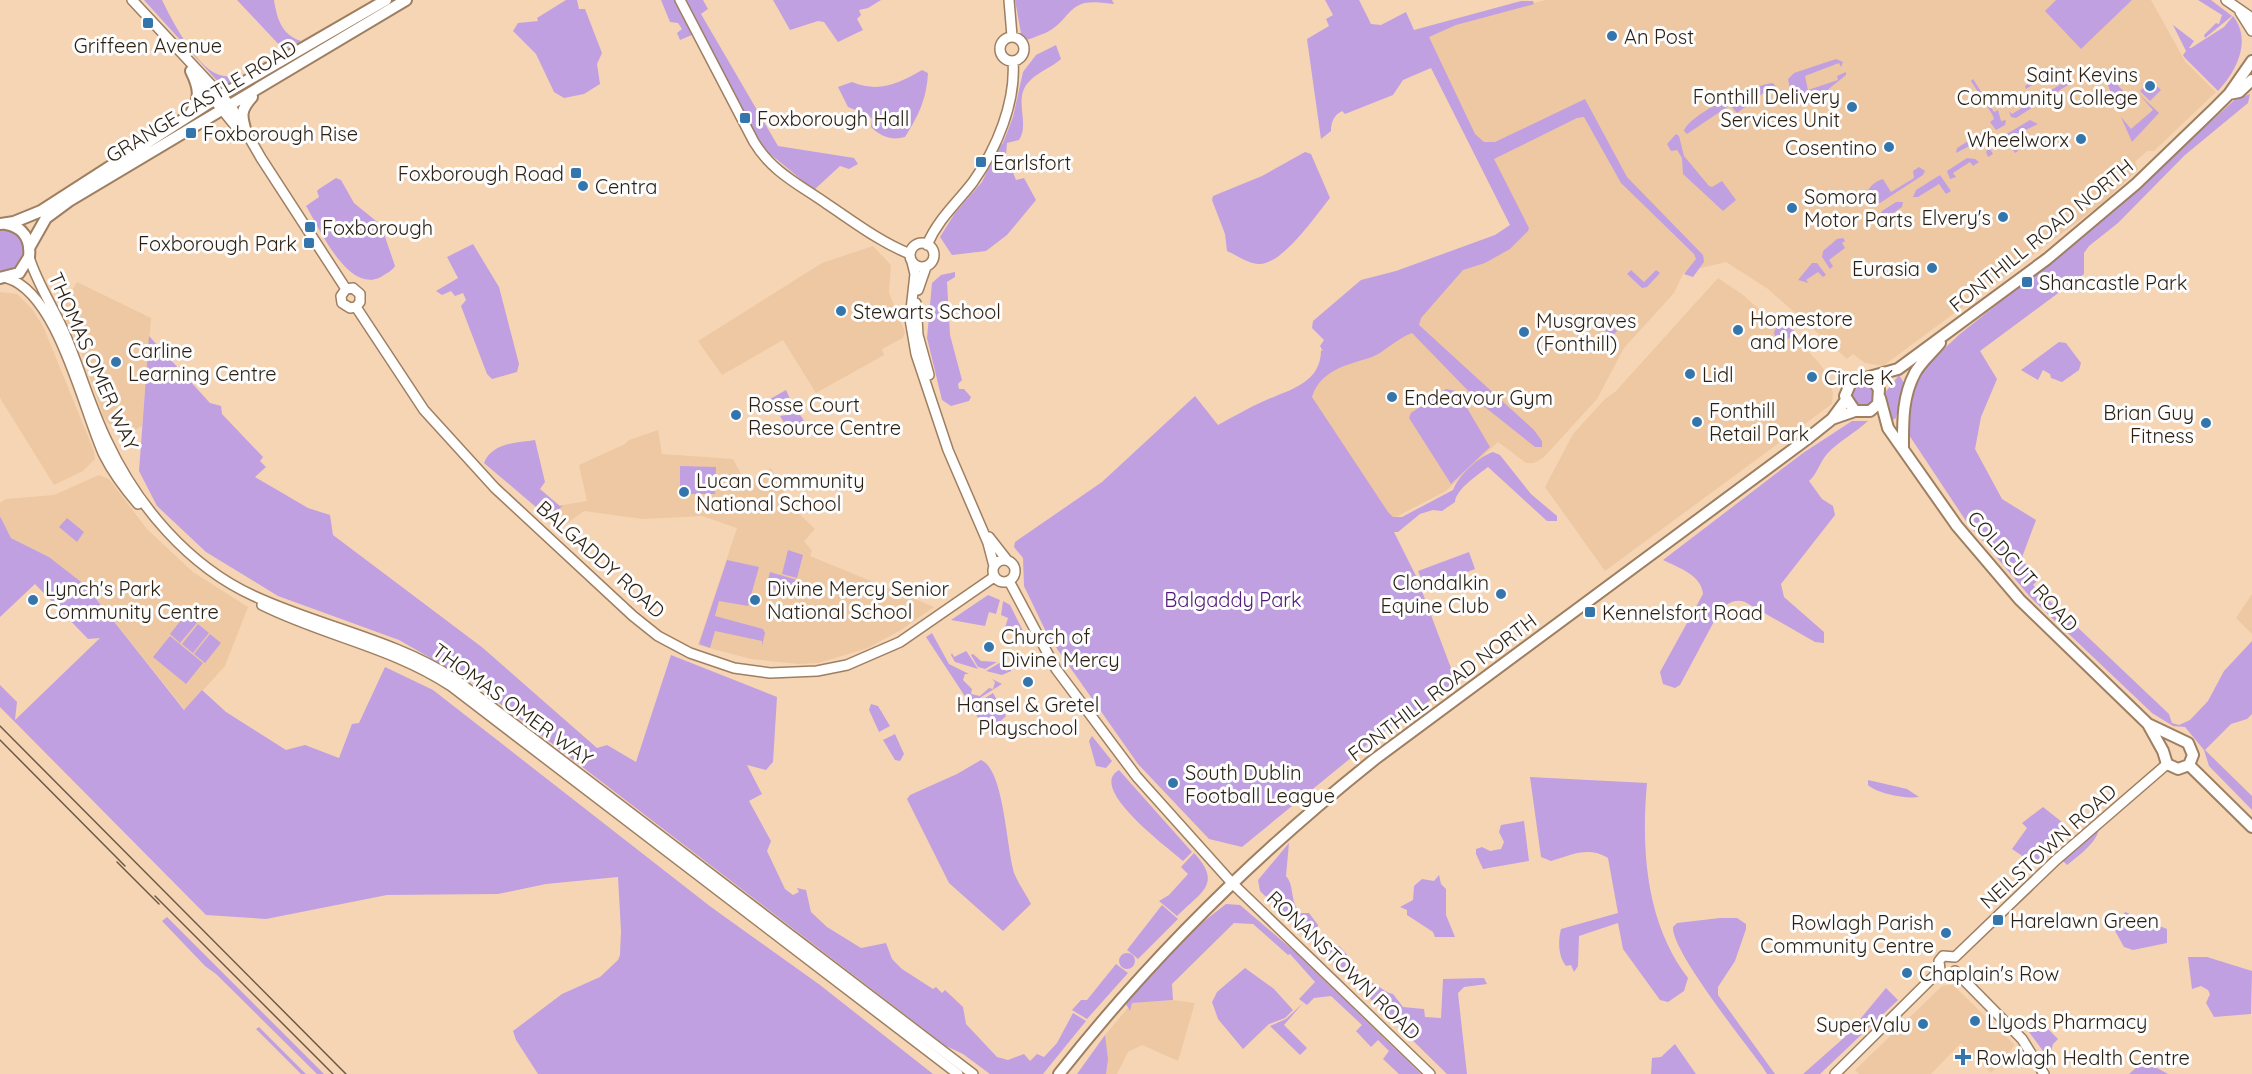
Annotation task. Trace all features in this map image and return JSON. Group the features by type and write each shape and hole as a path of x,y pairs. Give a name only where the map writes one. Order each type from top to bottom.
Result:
{"main road":[{"name":"GRANGE CASTLE ROAD","path":"3,224 40,211 219,97 386,0"},
{"name":"GRANGE CASTLE ROAD","path":"4,278 23,269 38,229 52,213 406,0"},
{"name":"FONTHILL ROAD NORTH","path":"1059,1074 1107,1012 1146,969 1232,883 1310,812 1375,759 1832,419 1846,400 1849,384 1856,379 1894,371 2078,234 2139,181 2229,94 2252,61"},
{"path":"189,116 198,96 198,84 191,71"},
{"name":"FONTHILL ROAD NORTH","path":"2229,94 2239,92 2252,80"},
{"path":"246,132 241,115 243,108 262,86"},
{"name":"GRANGE CASTLE ROAD","path":"3,224 21,230 29,252"},
{"path":"1902,449 1902,423 1909,388 1922,363 1948,333"},
{"name":"FONTHILL ROAD NORTH","path":"1832,419 1875,408 1880,393 1894,371"},
{"path":"1864,378 1874,382 1880,393 1888,428"},
{"path":"1846,400 1860,412 1873,415 1888,428"},
{"name":"COLDCUT ROAD","path":"1888,428 1957,526 2020,600 2148,724 2176,739 2185,740 2192,748 2193,759 2189,765"},
{"name":"COLDCUT ROAD","path":"2148,724 2163,751 2167,764"},
{"path":"2163,751 2167,743 2176,739"},
{"path":"2167,764 2178,769 2189,765 2252,827"}],"street":[{"path":"132,0 219,97 346,289"},
{"path":"680,0 759,151 778,172 911,258 918,267 926,267"},
{"path":"1009,0 1012,36"},
{"path":"2226,0 2252,18"},
{"path":"2239,9 2252,31"},
{"path":"163,34 191,71 219,97"},
{"path":"1012,36 1020,40 1024,50 1022,56 1013,61 1005,59 1000,50 1004,40 1012,36"},
{"path":"927,244 938,222 972,183 997,139 1009,104 1013,61"},
{"path":"227,108 246,132 261,158"},
{"path":"927,244 933,250 934,258 926,267 920,281 915,310 918,335 956,460 988,534 1015,569 1014,576 1009,581 999,582 994,577 988,543 944,440 916,354 910,319 915,273 911,258 915,246 927,244"},
{"name":"THOMAS OMER WAY","path":"29,252 40,285 66,337 111,450 143,504 196,558 254,596 393,646 455,679 973,1074"},
{"name":"THOMAS OMER WAY","path":"4,278 31,291 49,317 104,453 122,485 160,531 193,561 227,586 277,612 390,653 445,682 958,1074"},
{"name":"BALGADDY ROAD","path":"353,288 360,294 361,299 356,307 347,307 342,303 341,296 346,289 353,288"},
{"name":"BALGADDY ROAD","path":"356,307 424,410 495,488 633,616 658,636 690,653 734,668 770,673 817,671 847,665 900,642 994,577"},
{"path":"993,566 998,561 1007,560"},
{"name":"RONANSTOWN ROAD","path":"1009,581 1041,645 1087,712 1137,777 1232,883 1430,1074"},
{"name":"NEILSTOWN ROAD","path":"1835,1074 1940,970 1940,958 1949,954 1954,957 2056,860 2167,764"},
{"path":"1940,970 1949,974 1955,971 1958,962 1954,957"},
{"path":"1955,971 2022,1039 2044,1074"}],"shaded area":[{"path":"1546,0 2151,0 2185,61 2216,92 2154,151 2147,151 2135,162 2138,169 2103,203 1883,366 1865,363 1853,354 1847,359 1768,289 1726,262 1684,272 1674,293 1624,348 1597,399 1544,457 1534,463 1526,463 1498,442 1446,491 1390,520 1301,394 1457,269 1516,234 1415,32"},
{"path":"873,246 891,265 889,293 905,332 903,338 882,349 884,355 816,393 783,340 722,375 698,341 822,263"},
{"name":"Fonthill Retail Park","path":"1718,278 1743,295 1761,311 1764,319 1807,350 1819,363 1827,374 1833,393 1832,404 1605,571 1545,487 1573,434 1605,399 1616,391"},
{"name":"Carline Learning Centre","path":"77,282 151,318 142,426 125,436 120,425 109,424 104,418 82,355 61,309"},
{"path":"0,292 17,294 32,309 43,326 94,451 95,459 83,471 54,485 0,398"},
{"path":"658,430 662,454 733,459 746,483 771,468 792,507 815,529 804,541 812,551 810,556 934,607 901,630 868,648 819,663 799,664 751,659 698,645 737,528 702,516 643,519 584,511 561,528 550,519 563,505 587,501 579,465 629,440"},
{"path":"99,475 109,479 147,529 193,572 248,607 225,666 185,710 85,585 49,557 11,538 0,516 0,503 6,499 54,495"},
{"path":"2252,594 2252,634 2236,618"},
{"path":"1953,985 2015,1045 1991,1073 1961,1043 1931,1074 1859,1074 1855,1070 1942,986"},
{"path":"1173,1000 1195,1003 1178,1061 1142,1045 1128,1052 1117,1074 1106,1074 1105,1035 1132,1003"}],"green space":[{"path":"144,0 162,0 185,41 209,69 217,74 234,77 249,74 226,86 220,84"},
{"path":"237,0 274,0 277,14 285,30 289,35 301,41 284,50"},
{"path":"566,0 577,0 579,9 585,9 602,53 597,64 600,84 584,94 564,98 554,92 536,54 513,31 518,23 538,21 537,18"},
{"path":"661,0 703,0 708,9 701,14 778,146 854,158 858,164 849,169 840,166 814,190 764,149 699,32 680,40 677,33 682,29 678,23 670,22"},
{"path":"773,0 881,0 868,8 859,10 861,15 857,19 863,30 838,42 824,22 818,21 790,30"},
{"path":"1015,0 1112,0 1114,4 1092,2 1078,5 1048,32 1022,39"},
{"name":"Balgaddy Park","path":"1325,0 1359,0 1371,24 1381,25 1406,12 1414,30 1521,1 1533,1 1534,4 1456,25 1429,37 1475,134 1484,142 1495,142 1585,99 1627,177 1703,255 1704,262 1693,277 1684,274 1696,259 1694,254 1621,183 1584,117 1577,118 1494,159 1529,228 1528,231 1510,249 1485,263 1463,270 1421,318 1419,325 1534,430 1542,441 1542,447 1535,447 1481,404 1412,333 1372,357 1329,374 1316,388 1312,397 1393,517 1402,517 1453,490 1470,467 1493,452 1500,455 1531,494 1557,516 1557,521 1547,521 1488,467 1463,487 1455,502 1442,511 1433,510 1420,514 1398,532 1394,532 1417,578 1451,668 1461,679 1374,739 1242,847 1209,839 1138,764 1048,636 1024,586 1023,558 1014,547 1015,542 1102,482 1195,396 1218,425 1302,384 1315,371 1320,362 1321,350 1323,351 1320,346 1324,340 1312,328 1313,321 1361,280 1396,271 1495,235 1510,225 1431,68 1403,80 1393,95 1345,114 1342,111 1333,119 1331,131 1321,139 1307,39 1329,26 1326,19 1333,15"},
{"path":"2056,0 2132,0 2081,49 2045,11"},
{"path":"2198,0 2211,0 2232,16 2205,38 2204,35 2216,23 2219,24 2222,15"},
{"path":"2233,16 2239,25 2241,35 2240,55 2231,74 2218,91 2185,58 2183,55 2186,51 2173,25 2194,41 2189,48 2191,48 2224,27"},
{"path":"1056,45 1061,59 1027,84 1022,98 1022,134 1019,140 1007,143 1006,155 1016,180 1024,178 1036,200 1007,235 986,251 952,255 940,237 955,213 982,182 998,148 1003,143 1013,117 1023,72 1036,55"},
{"path":"1836,59 1843,62 1841,67 1839,63 1805,76 1808,90 1838,80 1837,76 1846,72 1846,75 1810,104 1799,103 1790,90 1788,79 1794,73"},
{"path":"2055,67 2066,73 2068,85 2016,118 2011,117 2009,111 2012,114 2066,81 2058,69 2026,89 2025,86 2049,68"},
{"path":"2101,68 2129,97 2118,110"},
{"path":"922,70 928,73 924,99 905,137 886,137 874,130 871,127 872,119 848,107 838,87 852,82 880,87 896,83"},
{"path":"1973,79 1994,112 1998,110 2001,121 2006,120 2005,125 1996,130 1990,122 1994,119 1971,81"},
{"path":"1773,83 1781,93 1780,97 1770,88 1737,113 1730,105 1687,134 1684,131 1697,116 1723,101"},
{"path":"2154,83 2161,90 2150,101 2140,91 2146,85 2150,87"},
{"path":"2138,93 2159,113 2132,142 2121,117 2131,129 2153,110"},
{"path":"2242,93 2245,96 2250,94 2248,103 2185,155 2118,223 2089,246 2084,253 2084,274 1980,351 1997,379 1981,417 1975,449 2002,499 2036,520 2021,560 2040,578 2033,585 2169,714 2172,723 2179,725 2190,720 2208,701 2224,671 2252,641 2252,714 2247,719 2231,724 2205,750 2252,796 2252,810 2209,766 2204,750 2185,727 2173,726 2152,713 2031,598 1966,521 1909,435 1909,409 1918,379 1934,358 1960,334 2111,213"},
{"path":"2030,120 2038,124 2015,135 2014,143 2018,151 2015,153 2006,139 1990,149 1993,154 1988,157 1986,152 1990,144"},
{"path":"1986,130 1989,136 1956,153 1957,148"},
{"path":"1676,134 1679,136 1684,156 1709,186 1712,187 1722,181 1736,200 1723,211 1683,174 1682,158 1677,150 1671,151 1667,144"},
{"path":"1305,152 1311,154 1330,198 1316,216 1288,248 1267,262 1258,264 1246,261 1227,251 1225,234 1212,200 1213,196 1262,176"},
{"path":"1967,158 1979,162 1973,166 1970,162 1953,173 1956,177 1950,179 1947,171"},
{"path":"1919,167 1925,171 1923,175 1880,203 1867,199 1869,189 1877,182 1883,179 1891,192 1914,178 1913,171"},
{"path":"1940,175 1951,191 1946,194 1939,184 1918,197 1913,197 1916,190"},
{"path":"336,178 341,180 354,203 381,225 395,266 381,277 369,280 357,276 346,268 327,243 306,206 319,197 317,191 319,189"},
{"path":"1896,202 1903,202 1902,207 1883,220 1885,223 1880,225 1877,219 1882,211"},
{"path":"0,228 16,232 24,248 17,268 0,273"},
{"path":"1843,238 1845,241 1842,243 1845,248 1829,260 1833,266 1830,269 1822,257 1823,251 1837,239"},
{"path":"473,244 499,287 519,364 517,372 492,379 487,374 461,306 466,300 463,293 455,296 451,291 442,295 436,291 458,278 447,257"},
{"path":"1812,263 1817,263 1826,275 1823,277 1818,272 1806,280 1809,283 1798,280"},
{"path":"1631,270 1644,282 1656,270 1660,273 1647,287 1642,288 1627,274"},
{"path":"955,272 955,277 947,282 950,335 962,380 958,384 959,389 964,389 971,397 969,401 951,406 942,400 927,338 932,283 941,275"},
{"path":"1608,321 1617,331 1605,343 1602,341 1609,334 1603,328"},
{"path":"1779,322 1798,333 1777,345 1774,332"},
{"path":"149,336 210,403 221,406 222,414 263,457 260,461 266,467 255,477 308,508 330,515 333,535 483,648 597,748 607,745 636,762 671,655 777,697 773,762 766,770 747,765 762,794 749,801 771,841 767,851 785,889 793,895 799,892 797,888 806,890 811,912 827,927 861,948 886,943 892,959 902,969 933,989 936,987 942,993 945,990 963,1007 966,1024 997,1057 1008,1060 1024,1054 1030,1061 1037,1054 1044,1057 1057,1043 1073,1013 1086,1021 1043,1074 990,1074 963,1054 946,1046 469,680 399,640 278,596 206,552 157,506 139,471"},
{"path":"2059,342 2066,343 2081,363 2079,370 2062,382 2051,378 2050,374 2043,370 2038,380 2021,370"},
{"path":"1899,375 1904,383 1896,418 1891,421 1884,394"},
{"path":"1863,382 1871,386 1875,394 1871,402 1863,406 1855,402 1851,394 1855,386"},
{"path":"1446,389 1457,391 1490,447 1451,484 1409,418 1411,413"},
{"path":"786,390 791,401 773,405 770,399"},
{"path":"799,413 808,427 792,436 780,416"},
{"path":"1852,421 1868,421 1827,454 1809,481 1822,499 1833,506 1835,515 1781,584 1784,597 1824,632 1824,643 1815,642 1745,602 1733,602 1726,605 1718,614 1680,685 1675,688 1663,684 1660,672 1703,594 1702,587 1694,577 1663,560 1803,453"},
{"path":"535,440 545,482 540,489 560,506 563,505 550,519 484,463 488,456 498,448 512,443"},
{"path":"680,466 716,467 715,494 680,494"},
{"path":"0,516 11,538 49,557 85,585 184,710 202,690 226,712 286,750 305,745 339,758 352,724 359,723 385,667 433,690 711,907 820,985 933,1074 538,1074 516,1040 513,1031 562,994 600,977 618,960 621,931 618,877 546,884 498,894 387,895 266,919 206,915 0,707 0,685 17,702 15,720 100,638 88,639 35,584 0,617"},
{"path":"67,518 84,532 77,542 59,527"},
{"path":"788,550 803,555 797,578 782,574"},
{"path":"1469,552 1475,569 1425,588 1418,571"},
{"path":"727,560 759,567 748,606 719,601 715,616 763,629 765,633 762,646 762,641 715,631 710,648 699,644"},
{"path":"770,572 797,580 793,594 766,587"},
{"path":"988,595 1000,600 996,614 989,612 985,626 951,620"},
{"path":"1003,601 1010,605 1026,637 1004,631 1008,618 1001,615"},
{"path":"186,614 197,623 180,643 170,634"},
{"path":"198,624 209,633 193,653 182,644"},
{"path":"932,633 949,664 969,674 965,674 963,680 972,689 971,694 980,696 989,688 993,689 995,682 992,679 1002,684 970,704 926,637"},
{"path":"210,634 221,643 205,663 194,654"},
{"path":"170,636 203,663 186,684 153,657"},
{"path":"966,651 978,669 955,662 951,655 952,653 954,657"},
{"path":"973,654 981,661 997,662 985,669 978,667 971,655"},
{"path":"1001,662 1006,671 1011,669 1011,671 1002,675 986,671"},
{"path":"993,693 1006,716 988,733 971,707"},
{"path":"871,704 878,706 890,726 879,732 869,710"},
{"path":"895,734 904,754 900,761 895,760 883,740"},
{"path":"1092,736 1112,761 1106,768 1096,766 1089,741"},
{"path":"981,760 989,767 995,779 1004,812 1015,875 1031,904 1003,931 949,883 907,799 910,795 957,774"},
{"path":"1119,770 1192,852 1183,861 1148,832 1121,804 1113,790 1112,779"},
{"path":"1530,777 1647,783 1646,860 1655,910 1674,957 1688,978 1684,991 1668,1002 1660,1000 1623,949 1618,923 1579,936 1578,966 1574,972 1571,965 1566,966 1563,962 1559,948 1561,929 1618,913 1608,858 1601,854 1587,852 1551,861 1541,857"},
{"path":"1868,780 1907,789 1919,797 1885,793 1868,785"},
{"path":"2043,807 2067,826 2068,832 2034,864 2012,849 2027,828 2022,823"},
{"path":"1524,821 1529,861 1483,869 1476,849 1482,847 1490,851 1501,849 1504,842 1499,832 1501,825"},
{"path":"2099,828 2095,839 2076,858 2067,865 2061,859"},
{"path":"1289,843 1286,876 1294,903 1300,913 1309,913 1318,925 1316,935 1321,941 1328,946 1339,946 1367,982 1393,994 1403,1007 1424,1009 1425,1017 1441,1018 1443,979 1484,978 1487,984 1464,987 1458,993 1467,1074 1447,1074 1260,891 1258,880"},
{"path":"1194,853 1203,864 1208,880 1201,894 1177,916 1159,901 1169,895 1188,874 1181,867"},
{"path":"1439,875 1441,884 1446,889 1446,915 1455,937 1435,937 1433,932 1407,915 1407,910 1400,907 1413,900 1414,886 1422,879 1434,881"},
{"path":"1226,904 1240,905 1294,951 1421,1074 1399,1074 1383,1059 1389,1051 1378,1040 1371,1047 1356,1031 1362,1025 1331,996 1314,998 1307,1005 1299,999 1315,982 1290,954 1288,955 1253,924 1234,923 1172,984 1173,1000 1132,1003 1130,1011 1126,1004 1127,1000 1189,933"},
{"path":"1162,905 1178,919 1138,959 1127,950"},
{"path":"2125,912 2167,929 2167,943 2133,950 2124,947 2114,929"},
{"path":"167,917 324,1074 317,1074 216,974 205,966 162,921"},
{"path":"1737,918 1746,924 1746,929 1735,961 1718,987 1718,995 1775,1074 1767,1074 1696,975 1676,939 1673,927 1677,923"},
{"path":"1127,953 1133,955 1135,961 1133,967 1127,969 1121,967 1119,961 1121,955"},
{"path":"2188,957 2207,957 2252,971 2251,1014 2214,1017 2206,1003 2210,994 2208,990 2201,986 2192,989"},
{"path":"1116,964 1128,973 1087,1019 1072,1010 1081,1000 1087,1000"},
{"path":"1245,968 1274,989 1293,1010 1285,1018 1269,1024 1243,1049 1218,1019 1212,1002 1217,992"},
{"path":"1886,988 1898,1000 1820,1074 1803,1074 1846,1036"},
{"path":"1303,1003 1284,1025 1307,1048 1300,1055 1270,1026 1286,1019"},
{"path":"2034,1015 2058,1039 2053,1044 2049,1059 2023,1024"},
{"path":"259,1027 306,1074 301,1074 256,1029"},
{"path":"1105,1035 1108,1059 1106,1074 1077,1074"},
{"path":"1675,1044 1696,1074 1651,1074 1652,1058 1661,1057"},
{"path":"2148,1063 2168,1074 2129,1074 2138,1066"}],"railway":[{"path":"0,726 346,1074"},
{"path":"0,740 125,866"},
{"path":"117,862 159,904"},
{"path":"155,896 333,1074"}],"place":[{"name":"Griffeen Avenue","path":"148,23"},
{"name":"An Post","path":"1612,36"},
{"name":"Saint Kevins Community College","path":"2150,86"},
{"name":"Fonthill Delivery Services Unit","path":"1852,107"},
{"name":"Foxborough Hall","path":"745,118"},
{"name":"Foxborough Rise","path":"191,133"},
{"name":"Wheelworx","path":"2081,139"},
{"name":"Cosentino","path":"1889,147"},
{"name":"Earlsfort","path":"981,162"},
{"name":"Foxborough Road","path":"576,173"},
{"name":"Centra","path":"583,186"},
{"name":"Somora Motor Parts","path":"1792,208"},
{"name":"Elvery's","path":"2003,217"},
{"name":"Foxborough","path":"310,227"},
{"name":"Foxborough Park","path":"309,243"},
{"name":"Eurasia","path":"1932,268"},
{"name":"Shancastle Park","path":"2027,282"},
{"name":"Stewarts School","path":"841,311"},
{"name":"Homestore and More","path":"1738,330"},
{"name":"Musgraves (Fonthill)","path":"1524,332"},
{"name":"Carline Learning Centre","path":"116,362"},
{"name":"Lidl","path":"1690,374"},
{"name":"Circle K","path":"1812,377"},
{"name":"Endeavour Gym","path":"1392,397"},
{"name":"Rosse Court Resource Centre","path":"736,415"},
{"name":"Fonthill Retail Park","path":"1697,422"},
{"name":"Brian Guy Fitness","path":"2206,423"},
{"name":"Lucan Community National School","path":"684,492"},
{"name":"Clondalkin Equine Club","path":"1501,594"},
{"name":"Lynch's Park Community Centre","path":"33,600"},
{"name":"Divine Mercy Senior National School","path":"755,600"},
{"name":"Kennelsfort Road","path":"1590,612"},
{"name":"Church of Divine Mercy","path":"989,647"},
{"name":"Hansel & Gretel Playschool","path":"1028,682"},
{"name":"South Dublin Football League","path":"1173,783"},
{"name":"Harelawn Green","path":"1998,920"},
{"name":"Rowlagh Parish Community Centre","path":"1946,933"},
{"name":"Chaplain's Row","path":"1907,973"},
{"name":"Llyods Pharmacy","path":"1975,1021"},
{"name":"SuperValu","path":"1923,1024"},
{"name":"Rowlagh Health Centre","path":"1963,1057"}]}
